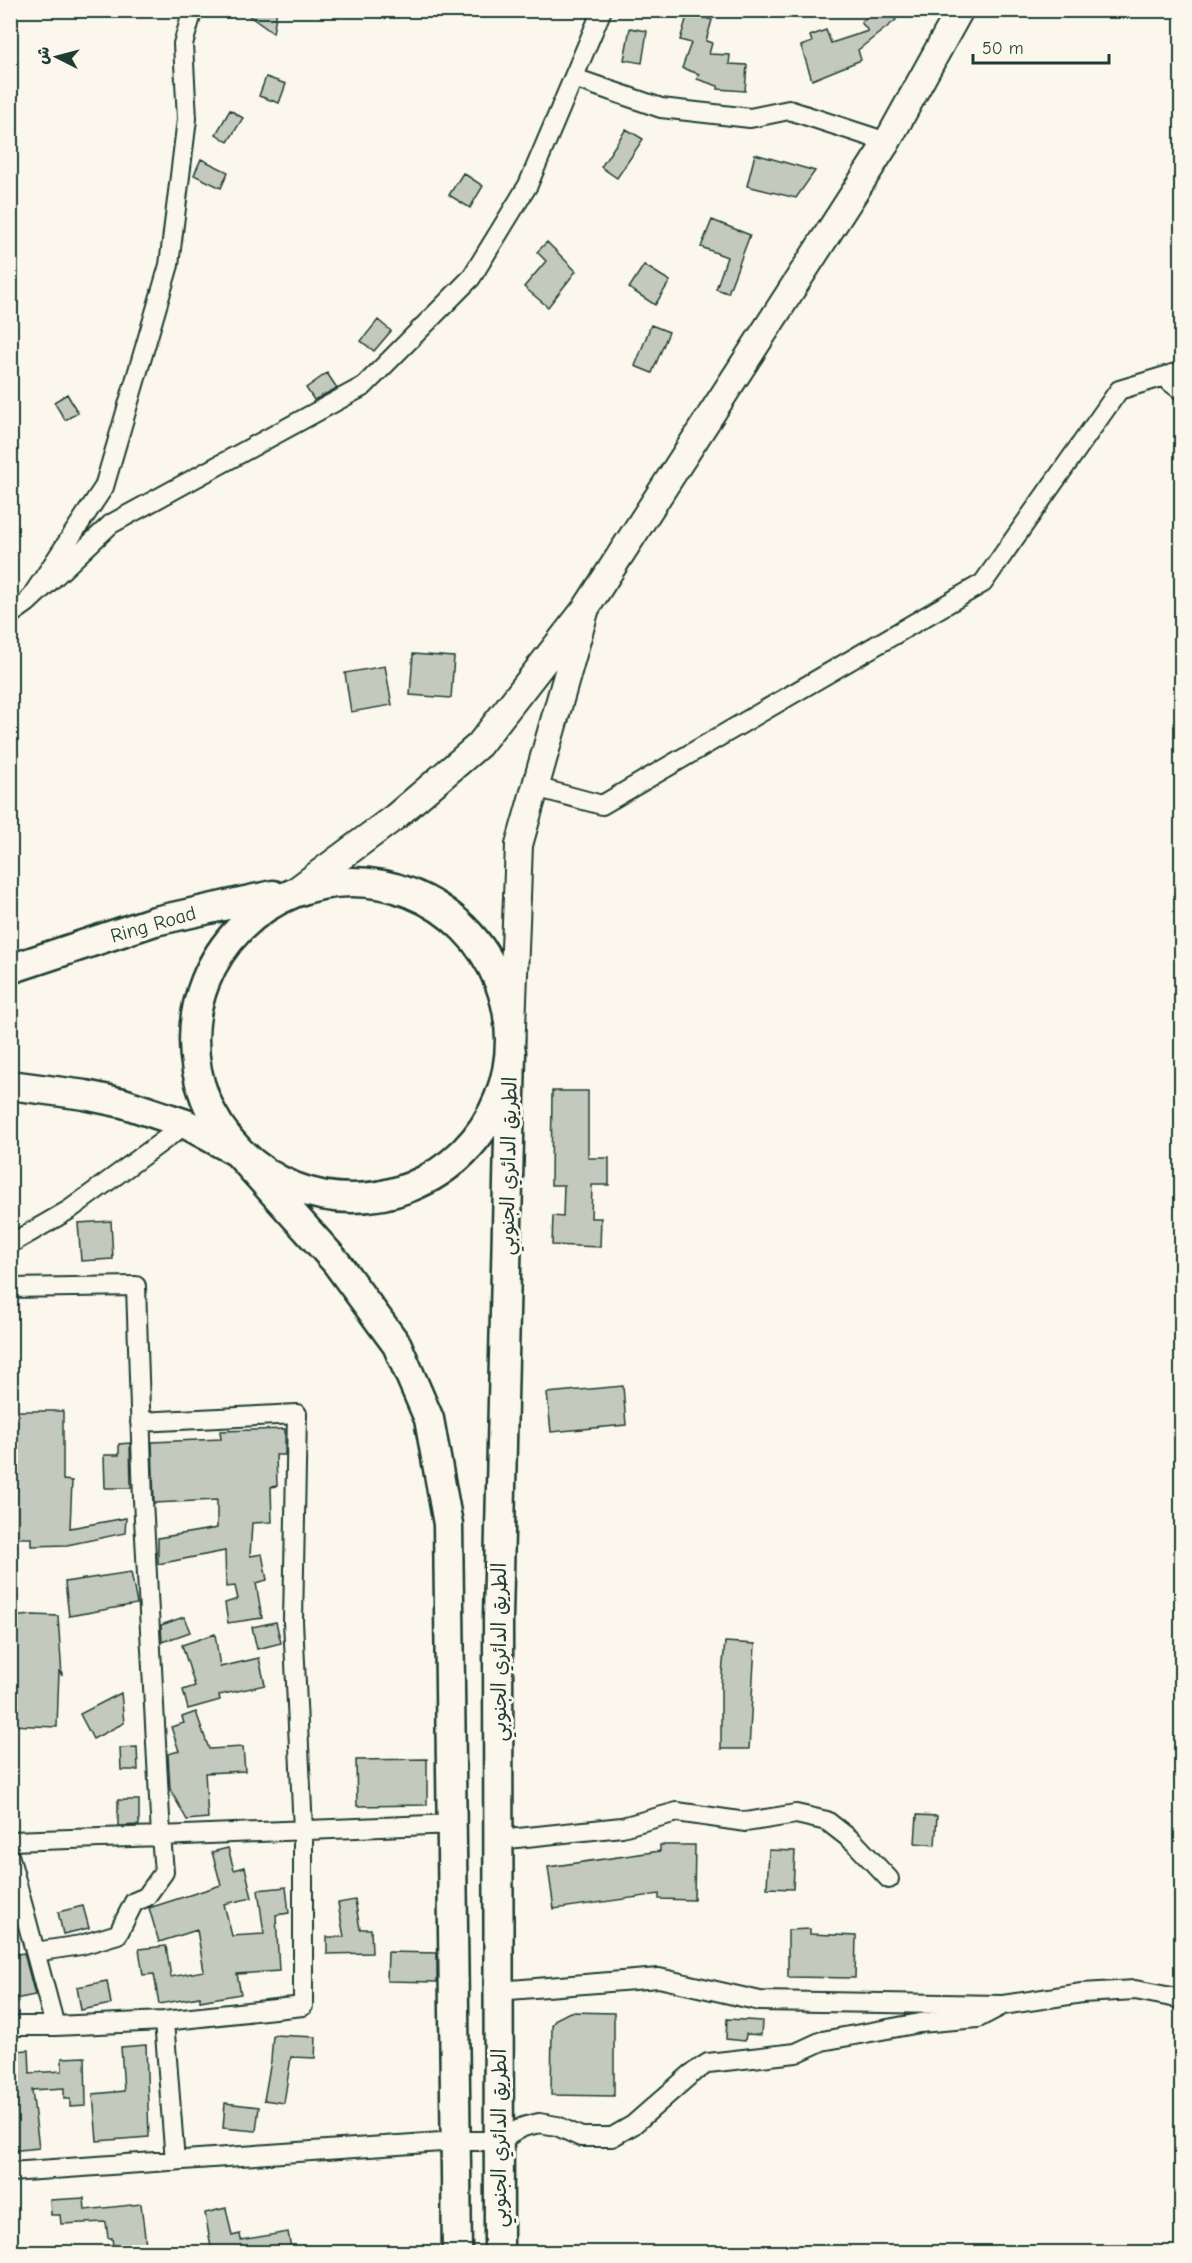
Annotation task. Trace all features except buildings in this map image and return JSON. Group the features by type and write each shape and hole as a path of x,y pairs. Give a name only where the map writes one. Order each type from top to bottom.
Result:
{"main road":[{"name":"Ring Road","path":"10,969 155,921 298,890 350,880 402,888 448,913 484,951 506,999 511,1052"},
{"path":"298,890 252,915 217,955 197,1004 194,1057 207,1108 237,1152 336,1262 397,1345 429,1419 448,1524 454,1824 457,2253"},
{"path":"10,1085 86,1095 123,1103 186,1124 237,1152 279,1183 329,1199 381,1198 430,1180 470,1147 498,1103 511,1052"},
{"name":"الطريق الدائري الجنوبي","path":"499,2253 498,1606 511,1052"}],"street":[{"path":"23,601 104,487 169,265 187,119 183,44 194,10"},
{"path":"10,615 111,524 363,386 471,279 528,185 602,10"},
{"path":"298,890 395,817 479,745 586,608 887,142 960,10"},
{"path":"574,78 661,108 750,118 789,110 887,142"},
{"path":"535,787 602,805 983,583 1119,390 1173,374 1182,391"},
{"path":"511,1052 519,845 586,608"},
{"path":"10,1244 69,1210 186,1124"},
{"path":"10,1288 136,1286 140,1422 160,1836 164,1872 146,1897 134,1902 118,1934 81,1945 35,1952"},
{"path":"10,2026 164,2021 303,2007 303,1830 293,1622 297,1414 140,1422"},
{"path":"499,1840 622,1827 677,1812 746,1822 796,1814 827,1821 854,1842 889,1879"},
{"path":"10,1842 454,1824"},
{"path":"10,1858 55,2026"},
{"path":"499,1991 659,1978 760,2001 1003,2005 1082,1993 1135,1990 1182,2000"},
{"path":"10,2172 456,2141 499,2141 523,2127 539,2123 557,2126 581,2137 612,2137 633,2125 691,2074 708,2063 796,2053 822,2041 920,2023 978,2018 1003,2005"},
{"path":"164,2021 175,2161"}]}
